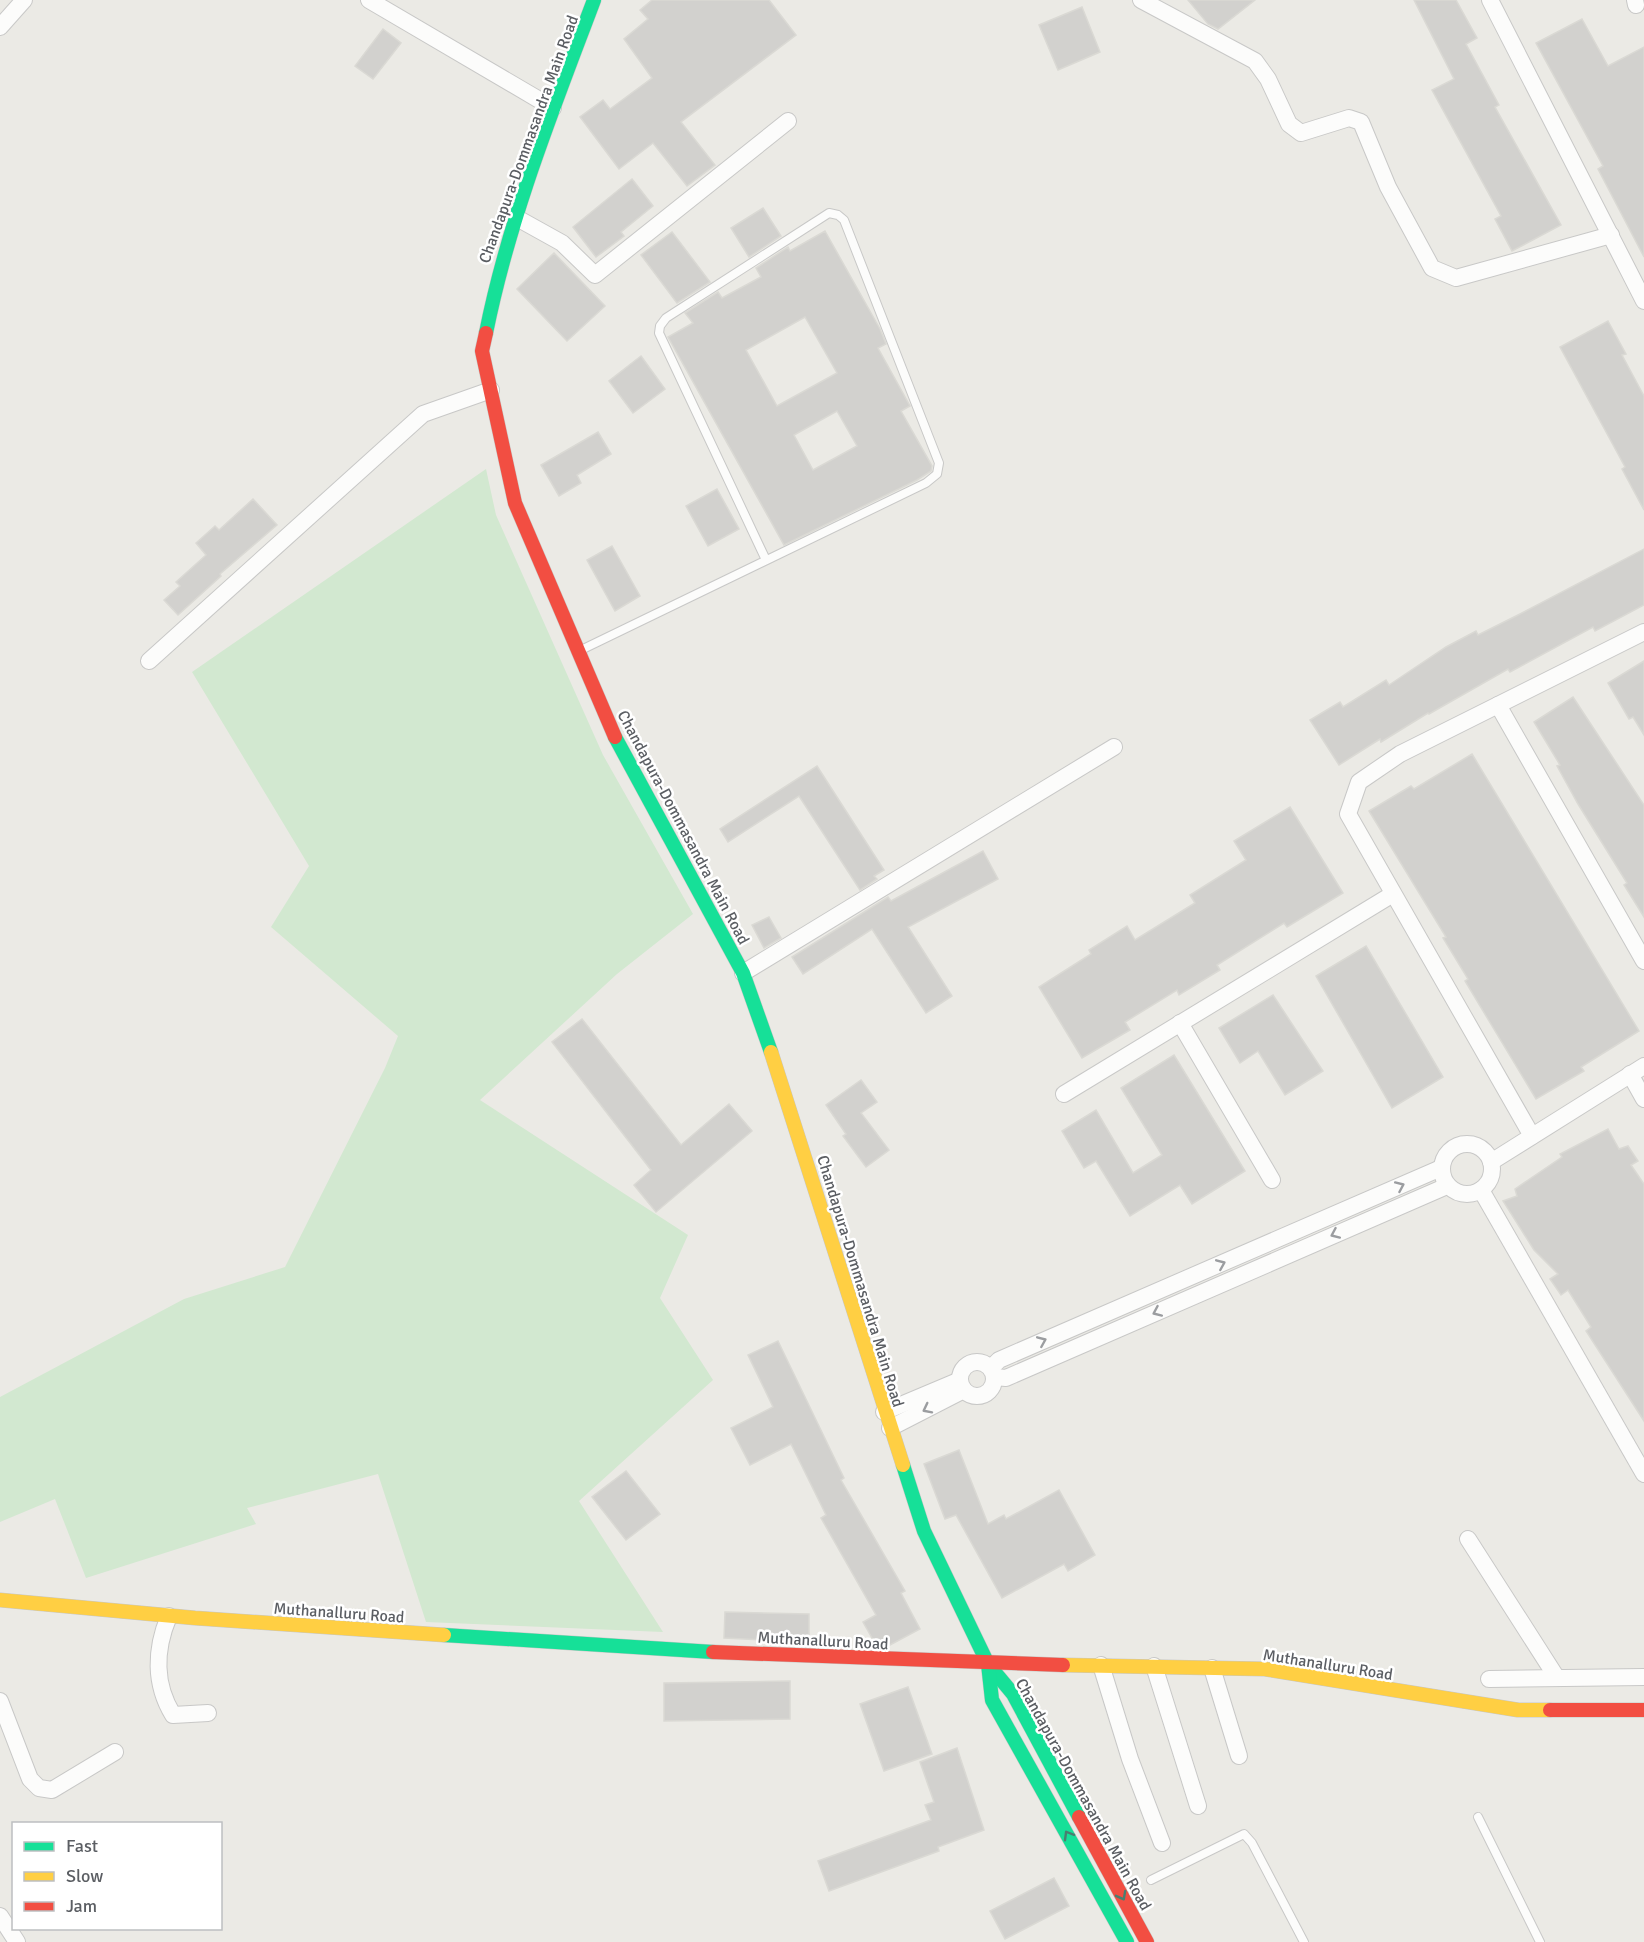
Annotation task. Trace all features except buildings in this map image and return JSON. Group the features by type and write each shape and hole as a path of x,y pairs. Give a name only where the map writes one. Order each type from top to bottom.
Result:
{"main road":[{"name":"Chandapura-Dommasandra Main Road","path":"594,0 553,108 499,267 482,351 515,503 616,738 743,973 777,1068 924,1531 988,1664 1013,1694 1147,1942"},
{"name":"Muthanalluru Road","path":"0,1600 169,1616 626,1648 988,1664 1265,1669 1518,1710 1644,1710"},
{"name":"Chandapura-Dommasandra Main Road","path":"988,1664 992,1700 1127,1942"}],"street":[{"path":"0,27 24,0"},
{"path":"369,0 553,108"},
{"path":"1141,0 1255,61 1268,79 1289,124 1301,133 1349,118 1361,123 1389,187 1432,268 1456,278 1611,235"},
{"path":"1490,0 1644,301"},
{"path":"517,218 562,243 595,275 788,121"},
{"path":"149,661 423,414 491,390"},
{"path":"1532,1136 1348,814 1359,782 1400,754 1644,632"},
{"path":"1498,705 1644,961"},
{"path":"743,973 1114,747"},
{"path":"1064,1094 1393,894"},
{"path":"1180,1023 1272,1180"},
{"path":"1491,1162 1637,1070 1644,1099"},
{"path":"1458,1145 1478,1146 1491,1162 1492,1172 1489,1182 1481,1190 1470,1195 1457,1193 1447,1186 1441,1168 1443,1158 1458,1145"},
{"path":"1441,1168 999,1360 993,1372 993,1386 980,1396 971,1395 962,1385 963,1369 971,1362 982,1362 993,1372 1006,1378 1447,1186"},
{"path":"1481,1190 1644,1474"},
{"path":"887,1420 962,1385"},
{"path":"1468,1539 1557,1678"},
{"path":"169,1616 159,1638 158,1665 162,1696 173,1715 208,1713"},
{"path":"1101,1665 1130,1759 1162,1843"},
{"path":"1154,1666 1198,1806"},
{"path":"1212,1668 1239,1756"},
{"path":"1489,1679 1644,1677"},
{"path":"0,1701 30,1779 39,1788 52,1790 115,1752"},
{"path":"0,1916 17,1942"}],"lane":[{"path":"578,651 926,483 937,474 939,463 844,220 829,213 666,318 660,326 659,333 766,560"},
{"path":"1478,1817 1540,1942"},
{"path":"1151,1880 1244,1834 1252,1843 1304,1942"}],"green space":[{"path":"486,469 496,515 603,755 693,914 617,974 480,1100 688,1235 660,1298 713,1380 579,1501 663,1632 426,1622 378,1474 247,1508 256,1524 86,1578 55,1499 0,1522 0,1397 184,1299 285,1267 385,1068 398,1036 271,927 309,866 192,672"}],"traffic: fast":[{"path":"486,333 519,206 594,0"},
{"path":"615,737 743,973 771,1052"},
{"path":"903,1465 924,1531 988,1664 1013,1694 1079,1817"},
{"path":"444,1635 713,1652"},
{"path":"988,1664 992,1700 1127,1942"}],"traffic: slow":[{"path":"771,1052 903,1465"},
{"path":"0,1600 195,1618 444,1635"},
{"path":"1063,1665 1265,1669 1518,1710 1550,1710"}],"traffic: jam":[{"path":"486,333 482,351 515,503 615,737"},
{"path":"713,1652 1063,1665"},
{"path":"1550,1710 1644,1710"},
{"path":"1079,1817 1147,1942"}]}
